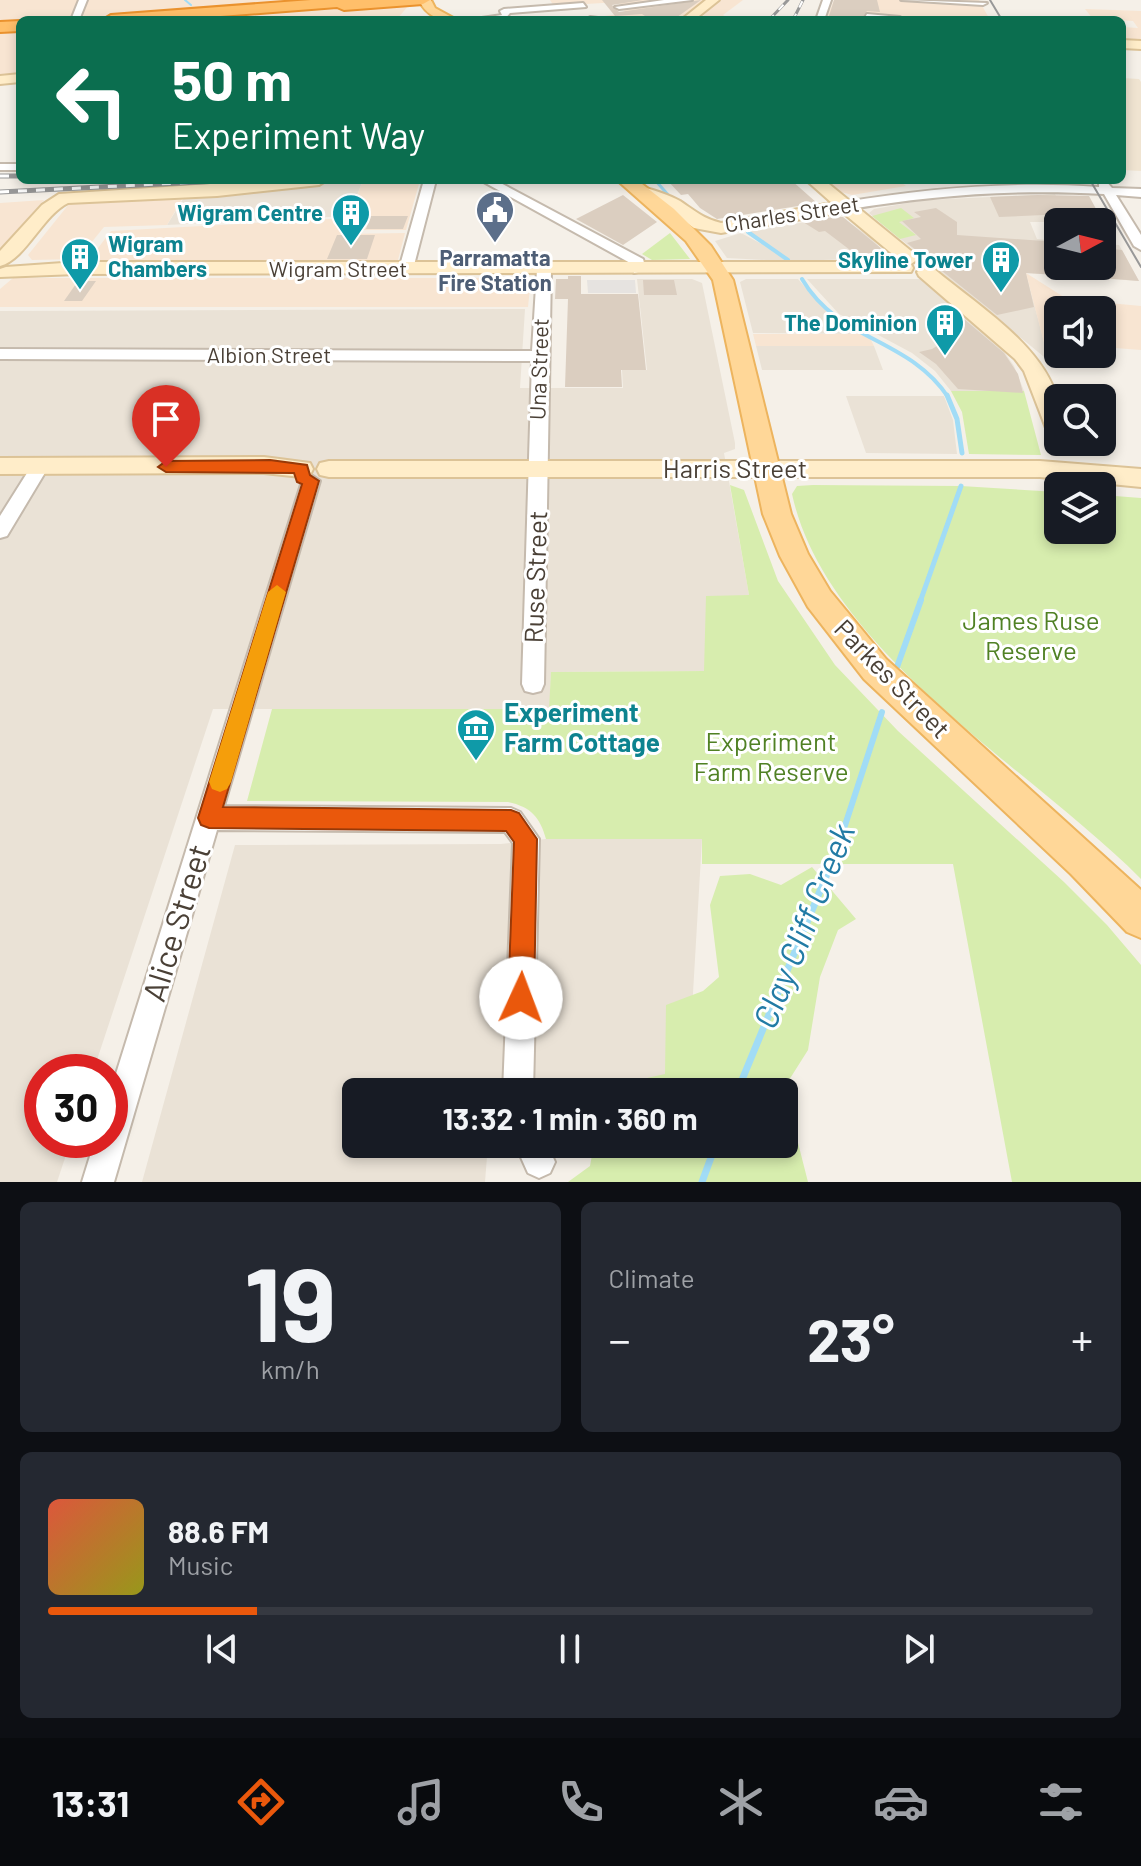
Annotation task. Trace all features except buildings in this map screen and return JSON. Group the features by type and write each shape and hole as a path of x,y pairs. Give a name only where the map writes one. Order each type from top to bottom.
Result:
{"highway":[{"path":"177,16 293,2 367,0"},
{"path":"220,9 424,0"}],"main road":[{"path":"417,0 421,9 432,16"},
{"path":"424,0 430,10 443,16"},
{"name":"Parkes Street","path":"634,186 691,234 723,280 784,535 832,618 875,669 1084,861 1141,918"}],"street":[{"path":"632,8 688,0"},
{"path":"689,16 711,0"},
{"path":"905,0 983,3"},
{"path":"505,16 504,11 582,2"},
{"path":"619,7 644,6"},
{"path":"893,6 897,16"},
{"path":"5,266 22,240 61,199 217,191 282,184"},
{"path":"406,269 429,184"},
{"path":"493,184 638,262 639,270"},
{"path":"819,184 906,263"},
{"name":"Charles Street","path":"634,186 671,203 700,224 721,228 917,192 985,185 1104,185 1141,193"},
{"path":"1104,185 1141,246"},
{"name":"Wigram Street","path":"5,266 639,270 906,263 912,272 926,272 1023,354 1035,371 1044,393"},
{"name":"Una Street","path":"539,469 539,356 544,270"},
{"name":"Albion Street","path":"0,354 539,356"},
{"path":"1068,456 1073,472"},
{"name":"Harris Street","path":"0,466 264,465 314,473 539,469 1040,469 1073,472"},
{"path":"0,531 40,466"},
{"name":"Ruse Street","path":"533,684 539,469"},
{"name":"Alice Street","path":"98,1182 314,473"},
{"name":"Harris Street","path":"1116,476 1141,478"},
{"path":"209,818 511,820 526,839 518,1078"}],"shaded area":[{"path":"0,0 403,0 410,4 400,16 16,16 16,75 0,76"},
{"path":"550,0 743,0 724,16 605,16 626,13 619,2 554,6"},
{"path":"834,0 979,0 988,16 827,16"},
{"path":"1085,9 1141,11 1141,41 1126,40 1126,27 1138,28 1133,21 1126,21 1126,16 1091,16"},
{"path":"1126,78 1139,79 1141,82 1141,171 1126,170"},
{"path":"325,184 361,184 349,216 167,225 183,199"},
{"path":"361,184 419,184 406,230 352,230 355,219 349,216"},
{"path":"831,184 906,186 852,195 841,192"},
{"path":"1055,194 1062,208 1044,208 1044,222 1030,222 1037,239 1044,240 1044,274 1026,273 1044,342 1044,357 869,213 874,209 925,200"},
{"path":"182,199 167,225 104,227 78,259 32,260 28,255 69,204"},
{"path":"44,200 0,249 0,203"},
{"path":"840,216 870,237 890,258 789,261 748,232"},
{"path":"347,218 342,234 405,233 398,260 89,260 111,231"},
{"path":"741,233 775,251 786,261 727,258 715,241"},
{"path":"1116,245 1119,245 1139,281 1116,279"},
{"path":"1026,273 1062,296 1044,296 1044,343"},
{"path":"13,278 531,278 528,307 0,307 0,289"},
{"path":"637,279 692,279 702,283 735,443 735,449 724,453 749,595 705,671 551,672 550,709 213,709 99,1054 24,1054 24,1158 65,1158 57,1182 0,1182 0,311 525,309 520,388 623,388 622,370 647,370"},
{"path":"746,279 798,279 827,312 862,334 753,333 740,282"},
{"path":"807,279 920,279 1000,346 1014,366 1024,391 951,391 935,371 912,353 839,314"},
{"path":"587,280 635,280 636,293 588,293"},
{"path":"1116,304 1141,306 1141,350 1116,348"},
{"path":"753,334 862,334 870,338 874,346 756,346"},
{"path":"756,346 874,346 883,370 762,370"},
{"path":"846,396 944,396 953,420 957,454 866,453"},
{"path":"546,839 702,839 688,1078 342,1078 342,1158 487,1158 485,1182 142,1182 235,845 501,844"}],"green space":[{"path":"901,208 914,218 899,222 916,235 900,239 872,216"},
{"path":"670,233 690,259 652,260 642,254"},
{"path":"951,391 1024,391 1041,455 969,454 962,412"},
{"name":"Experiment Farm Reserve","path":"730,485 744,490 778,581 835,665 898,731 1064,882 1141,965 1141,1182 1012,1182 953,864 702,864 702,839 546,839 533,814 508,802 247,801 272,709 549,709 551,672 704,671 706,596 749,595"},
{"name":"James Ruse Reserve","path":"797,486 961,486 1044,491 1044,544 1116,544 1116,496 1141,498 1141,879 939,705 889,656 846,605 812,551 792,494"},
{"path":"812,867 856,919 838,930 820,977 808,1050 790,1078 647,1078 665,1074 666,1005 703,991 719,977 710,905 720,876 750,874 781,885"},
{"path":"798,1143 808,1182 568,1182 590,1166 591,1158 798,1158"}],"waterway":[{"name":"Clay Cliff Creek","path":"185,0 191,5"},
{"name":"Clay Cliff Creek","path":"659,184 670,197"},
{"name":"Clay Cliff Creek","path":"751,234 748,232 788,260"},
{"name":"Clay Cliff Creek","path":"802,279 817,300 835,316 914,363 948,397"},
{"name":"Clay Cliff Creek","path":"948,397 957,419 962,453"},
{"path":"920,602 961,486"},
{"path":"897,667 921,600"},
{"name":"Clay Cliff Creek","path":"834,859 882,712"},
{"name":"Clay Cliff Creek","path":"743,1078 834,857"},
{"name":"Clay Cliff Creek","path":"702,1182 711,1158"}],"tram line":[{"path":"990,0 1000,16"},
{"path":"1092,184 1141,267"}],"railway":[{"path":"773,16 788,0"},
{"path":"795,16 803,0"},
{"path":"0,176 16,176"},
{"path":"0,192 159,184"}],"slow traffic":[{"path":"220,782 277,592"}],"place":[{"name":"Parramatta Fire Station","path":"495,244"},
{"name":"Wigram Centre","path":"351,247"},
{"name":"Wigram Chambers","path":"80,291"},
{"name":"Skyline Tower","path":"1001,294"},
{"name":"The Dominion","path":"945,357"},
{"name":"Experiment Farm Cottage","path":"476,762"}],"route":[{"path":"166,467 270,466 301,469 303,478 311,481 209,818 511,820 526,839 521,998"}]}
